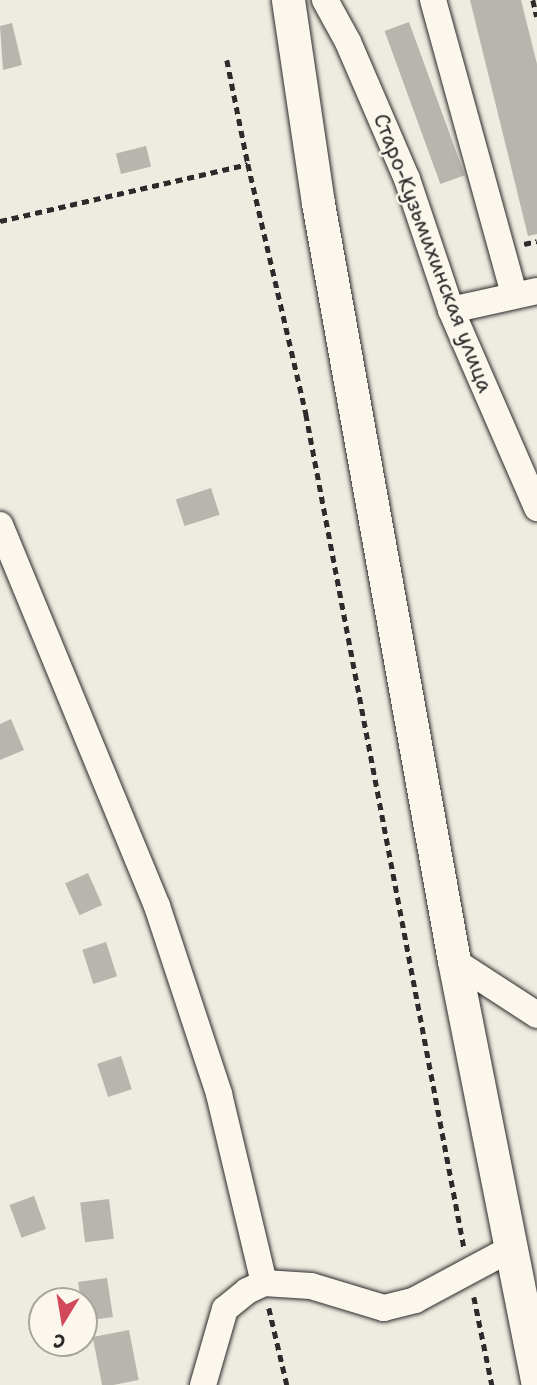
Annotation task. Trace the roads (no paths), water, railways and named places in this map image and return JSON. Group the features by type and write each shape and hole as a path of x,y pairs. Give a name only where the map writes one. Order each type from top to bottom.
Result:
{"main road":[{"path":"288,0 318,204 454,961 537,1382"}],"street":[{"name":"Старо-Кузьмихинская улица","path":"325,0 348,42 407,179 451,310 537,508"},
{"path":"432,0 526,293 451,310"},
{"path":"0,525 157,906 219,1094 264,1283"},
{"path":"454,961 537,1016"},
{"path":"203,1385 225,1309 247,1291 264,1283 311,1286 384,1308 415,1300 468,1269 510,1249"}]}
